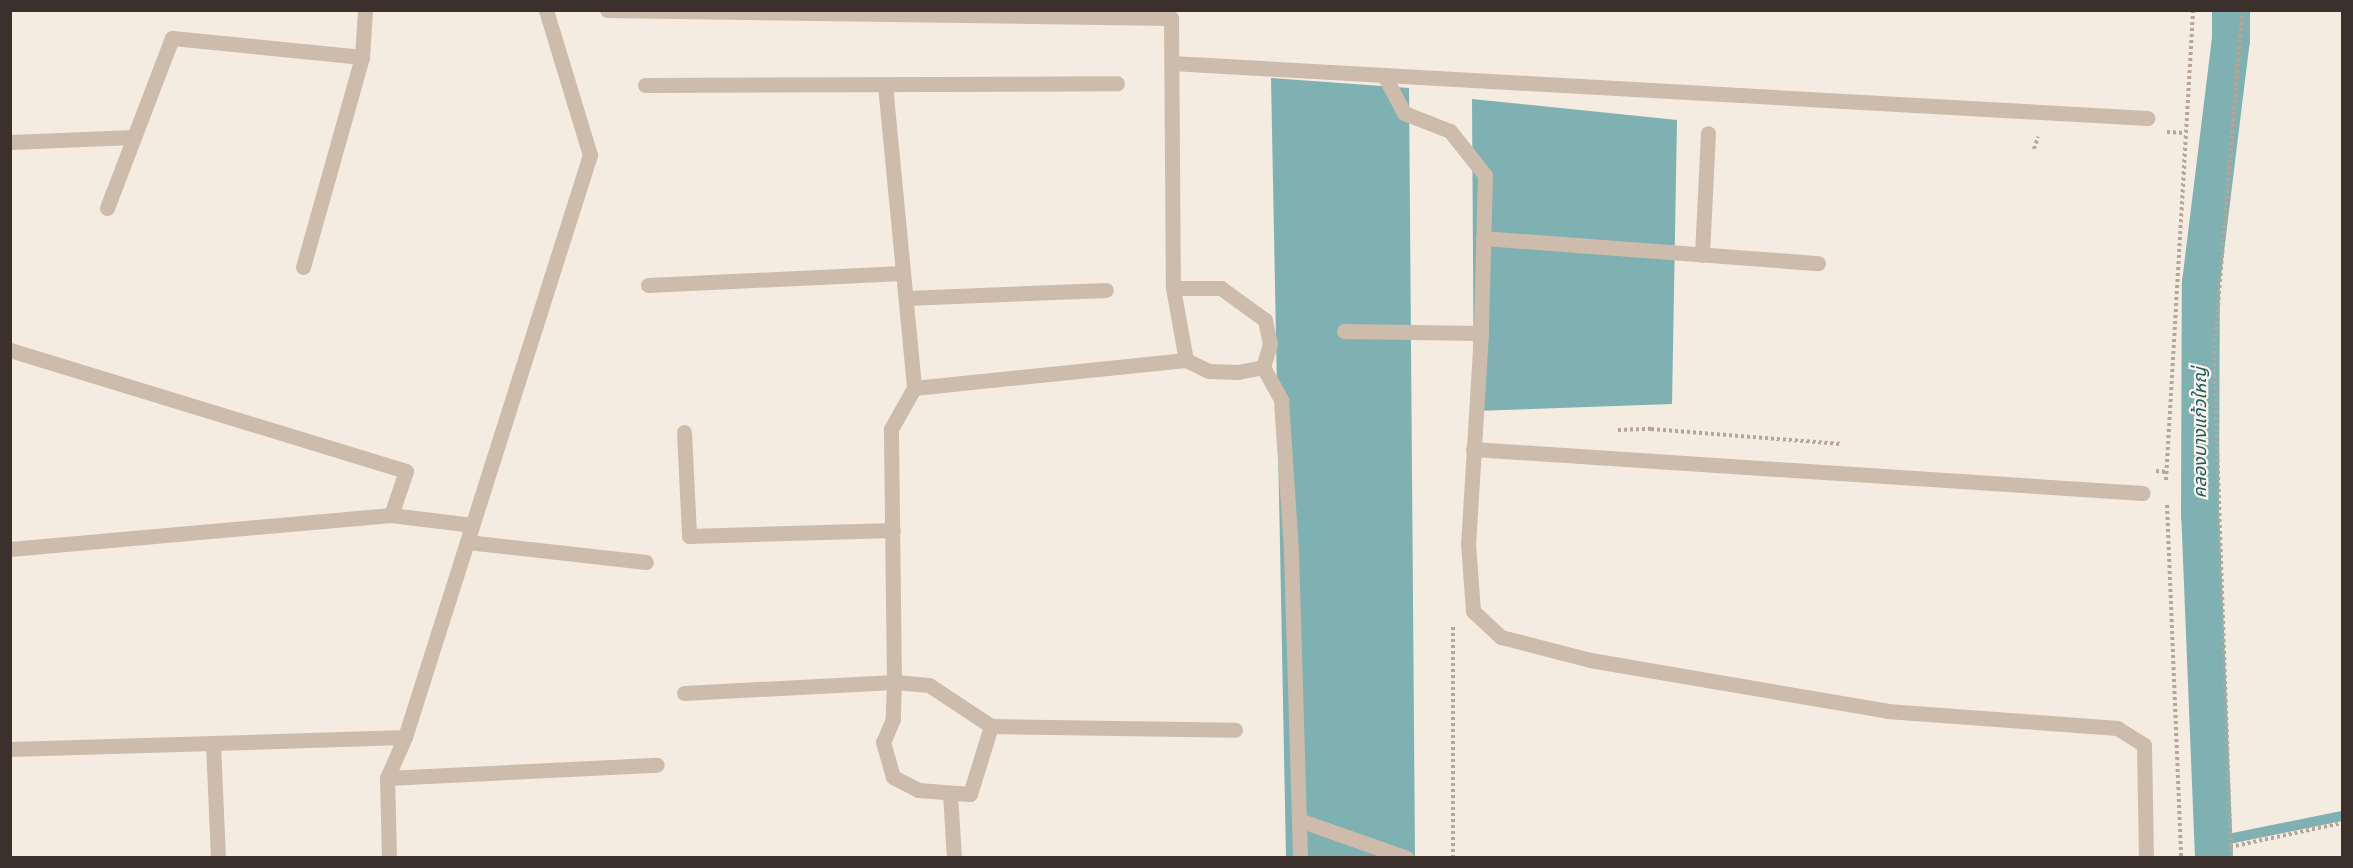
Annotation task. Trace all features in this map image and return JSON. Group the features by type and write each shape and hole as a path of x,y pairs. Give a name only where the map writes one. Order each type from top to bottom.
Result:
{"street":[{"path":"303,267 362,57 365,10"},
{"path":"389,858 387,778 405,737 590,155 546,10"},
{"path":"608,10 1172,18 1173,288 1186,360"},
{"path":"107,208 172,38 362,57"},
{"path":"1172,63 2147,118"},
{"path":"1384,75 1404,113 1450,131 1485,175 1481,333 1468,543 1473,611 1501,637 1590,660 1887,711 2117,728 2144,746 2146,858"},
{"path":"645,85 1118,83"},
{"path":"885,85 914,388 891,429 894,682 892,719 883,742 893,777 918,790 970,794 991,726"},
{"path":"1702,255 1708,133"},
{"path":"10,142 134,137"},
{"path":"1483,238 1818,263"},
{"path":"648,285 903,273"},
{"path":"1173,288 1221,288 1265,320 1270,344 1263,367 1281,400 1291,552 1300,858"},
{"path":"906,298 1106,290"},
{"path":"1344,332 1481,333"},
{"path":"10,350 406,471 391,515"},
{"path":"914,388 1186,360 1209,371 1238,372 1263,367"},
{"path":"684,432 689,536 893,530"},
{"path":"1473,449 2143,493"},
{"path":"10,549 391,515 472,525"},
{"path":"467,542 646,562"},
{"path":"684,693 894,682 929,685 991,726 1235,730"},
{"path":"10,749 405,737"},
{"path":"213,743 218,858"},
{"path":"387,778 657,765"},
{"path":"950,793 954,858"},
{"path":"1299,820 1407,858"}],"path":[{"path":"2166,490 2193,10"},
{"path":"2231,858 2214,354 2242,10"},
{"path":"1605,430 1651,429 1848,445"},
{"path":"2143,470 2166,472"},
{"path":"2166,502 2181,858"},
{"path":"1453,622 1454,858"},
{"path":"2230,847 2343,823"}],"water":[{"path":"1271,78 1409,88 1415,857 1286,857"},
{"path":"1472,99 1677,120 1672,404 1474,411"}],"waterway":[{"name":"คลองบางแก้วใหญ่","path":"2214,858 2200,515 2201,283 2231,40 2231,10"},
{"path":"2214,842 2342,816"}]}
